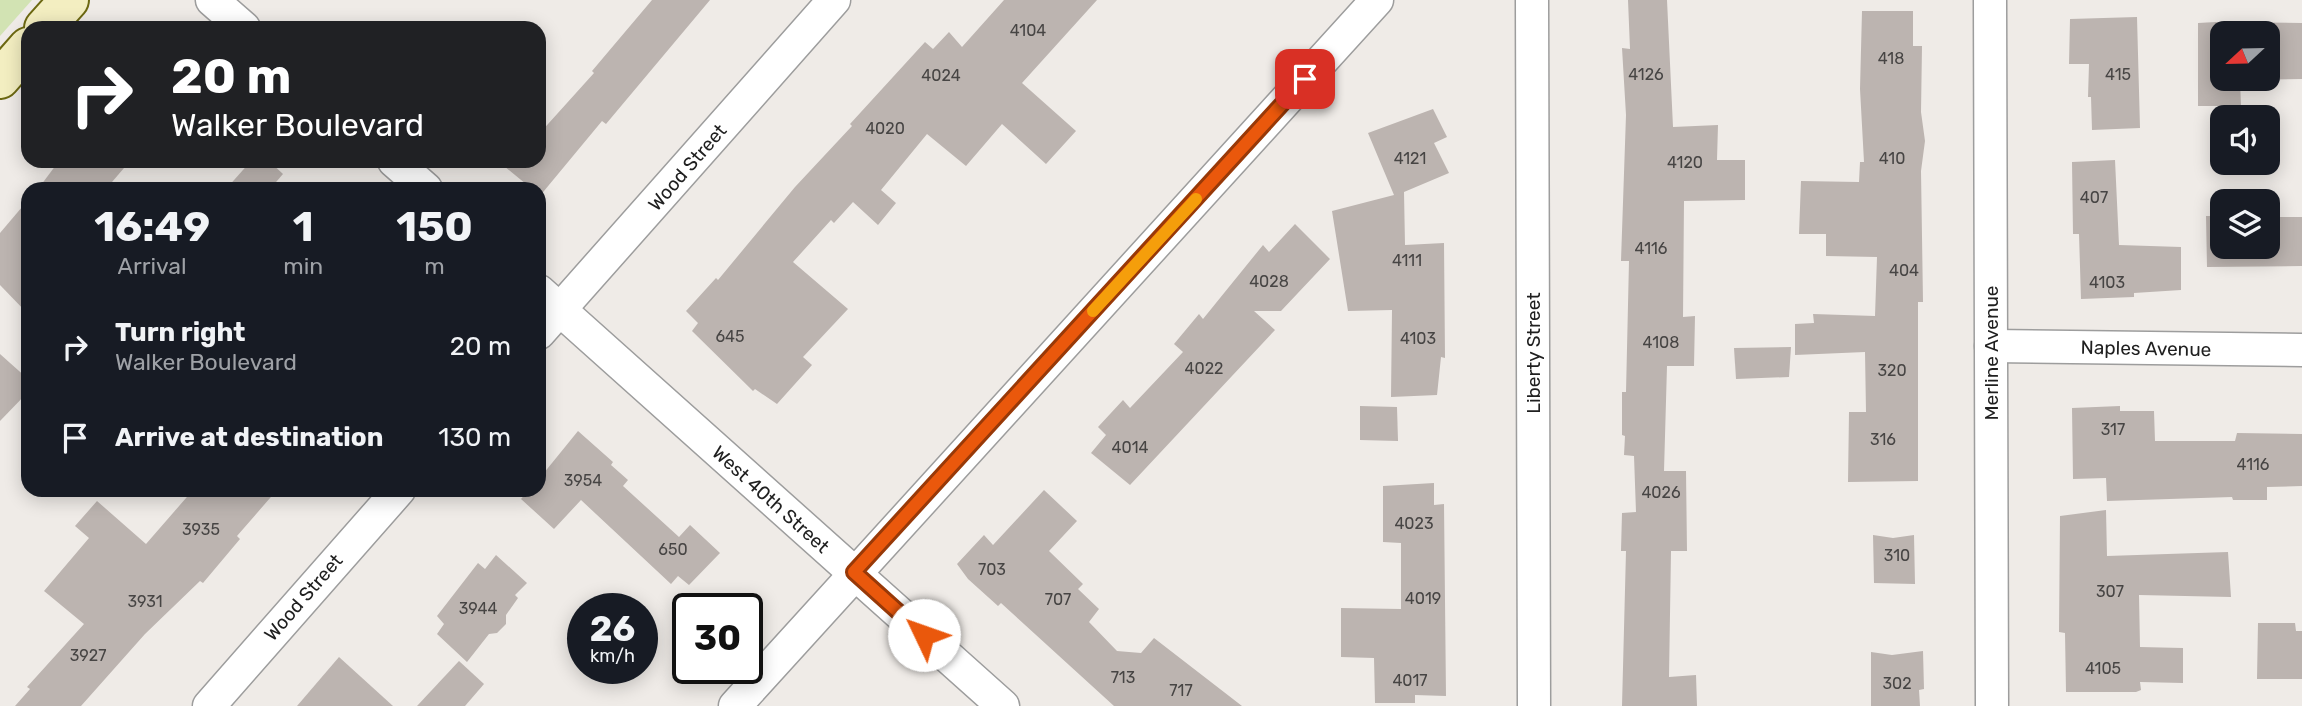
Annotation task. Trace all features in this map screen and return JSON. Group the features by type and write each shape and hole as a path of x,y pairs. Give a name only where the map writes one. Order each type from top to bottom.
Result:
{"street":[{"path":"50,21 69,0"},
{"path":"212,0 236,21"},
{"name":"Wood Street","path":"549,300 834,0"},
{"path":"734,706 1377,0"},
{"name":"Liberty Street","path":"1532,0 1534,706"},
{"name":"Merline Avenue","path":"1990,0 1992,706"},
{"path":"0,79 21,55"},
{"path":"402,168 418,182"},
{"name":"West 40th Street","path":"549,300 1003,706"},
{"name":"Naples Avenue","path":"1991,346 2302,350"},
{"name":"Wood Street","path":"209,706 393,497"}],"green space":[{"path":"0,0 32,0 0,36"}],"building":[{"path":"652,0 710,0 606,124 602,121 546,189 546,182 524,182 506,168 546,168 546,126 594,73 592,71"},
{"path":"1004,0 1097,0 1022,83 1076,131 1046,164 1002,124 966,166 927,134 881,190 896,203 878,225 853,202 834,223 831,220 793,262 848,309 803,357 812,365 777,404 755,389 753,391 692,331 698,323 686,311 716,278 718,280 795,187 925,42 933,49 949,32 962,47"},
{"path":"1628,0 1667,0 1673,127 1718,125 1717,160 1745,160 1745,200 1684,201 1683,317 1695,316 1694,366 1667,366 1664,471 1686,471 1687,551 1671,551 1669,677 1696,675 1697,706 1622,706 1626,551 1621,551 1622,513 1636,512 1634,456 1624,455 1625,436 1622,435 1622,392 1626,392 1629,261 1621,261 1626,115 1622,48 1630,49"},
{"path":"1862,11 1913,11 1913,46 1922,46 1921,112 1925,141 1921,171 1923,302 1918,302 1918,481 1848,482 1849,412 1866,412 1865,352 1795,355 1795,324 1814,323 1813,314 1875,316 1877,257 1826,256 1826,234 1799,234 1801,181 1859,182 1860,162 1864,162 1860,89"},
{"path":"2137,17 2140,128 2092,130 2091,97 2088,97 2089,64 2069,64 2070,19"},
{"path":"2210,22 2210,91 2240,91 2241,105 2198,106 2198,23"},
{"path":"2280,23 2302,23 2302,79 2280,79"},
{"path":"1433,109 1447,137 1434,143 1449,173 1404,192 1405,245 1444,243 1445,358 1441,357 1437,395 1391,397 1392,310 1348,311 1332,211 1394,195 1368,133"},
{"path":"2115,160 2119,245 2181,247 2181,290 2134,293 2134,297 2081,299 2079,234 2073,234 2072,162"},
{"path":"54,168 124,168 112,182 43,182"},
{"path":"245,168 277,168 283,174 276,182 232,182"},
{"path":"21,208 21,307 0,285 0,233"},
{"path":"2206,216 2210,216 2210,259 2280,259 2280,217 2302,217 2302,266 2207,267"},
{"path":"1295,224 1330,259 1281,311 1254,311 1275,330 1130,485 1091,453 1106,435 1098,427 1123,400 1130,408 1183,352 1174,344 1199,314 1203,319 1263,245 1269,252"},
{"path":"1791,347 1789,377 1736,379 1734,348"},
{"path":"0,354 21,373 21,399 0,421"},
{"path":"1360,406 1397,407 1398,441 1360,440"},
{"path":"2120,406 2120,411 2154,411 2155,441 2235,441 2237,433 2302,434 2302,486 2267,487 2267,500 2233,500 2232,497 2107,501 2106,478 2073,479 2072,408"},
{"path":"578,431 613,462 611,465 628,480 623,486 679,537 690,525 720,553 689,585 678,576 671,584 581,500 554,529 521,499 546,497 546,470"},
{"path":"1434,483 1434,505 1444,504 1446,696 1415,695 1415,703 1375,703 1374,658 1341,657 1341,608 1401,609 1401,543 1383,542 1383,486"},
{"path":"1044,490 1077,521 1049,551 1083,584 1078,589 1099,609 1089,622 1117,651 1141,653 1154,638 1242,706 1114,706 1001,603 998,606 968,579 957,564 984,535 993,545"},
{"path":"187,497 271,497 237,536 240,539 203,583 200,581 145,634 81,706 15,706 30,689 27,687 84,624 44,591 89,538 75,526 97,501 146,544"},
{"path":"2106,510 2107,556 2228,552 2231,597 2139,595 2140,647 2183,648 2183,683 2140,682 2141,690 2136,692 2066,692 2065,633 2059,632 2060,516"},
{"path":"1873,535 1893,538 1914,535 1915,584 1874,583"},
{"path":"496,555 527,583 515,595 518,598 506,615 506,624 497,633 489,634 467,662 437,634 444,624 437,616 478,563 485,569"},
{"path":"2258,623 2295,623 2296,631 2302,631 2302,679 2257,679"},
{"path":"1923,651 1924,689 1919,690 1920,706 1871,706 1871,652 1892,655"},
{"path":"339,657 393,706 297,706"},
{"path":"459,661 484,684 465,706 417,706"}],"slow traffic":[{"path":"1093,311 1196,199"}],"route":[{"path":"924,635 854,572 1305,79"}]}
